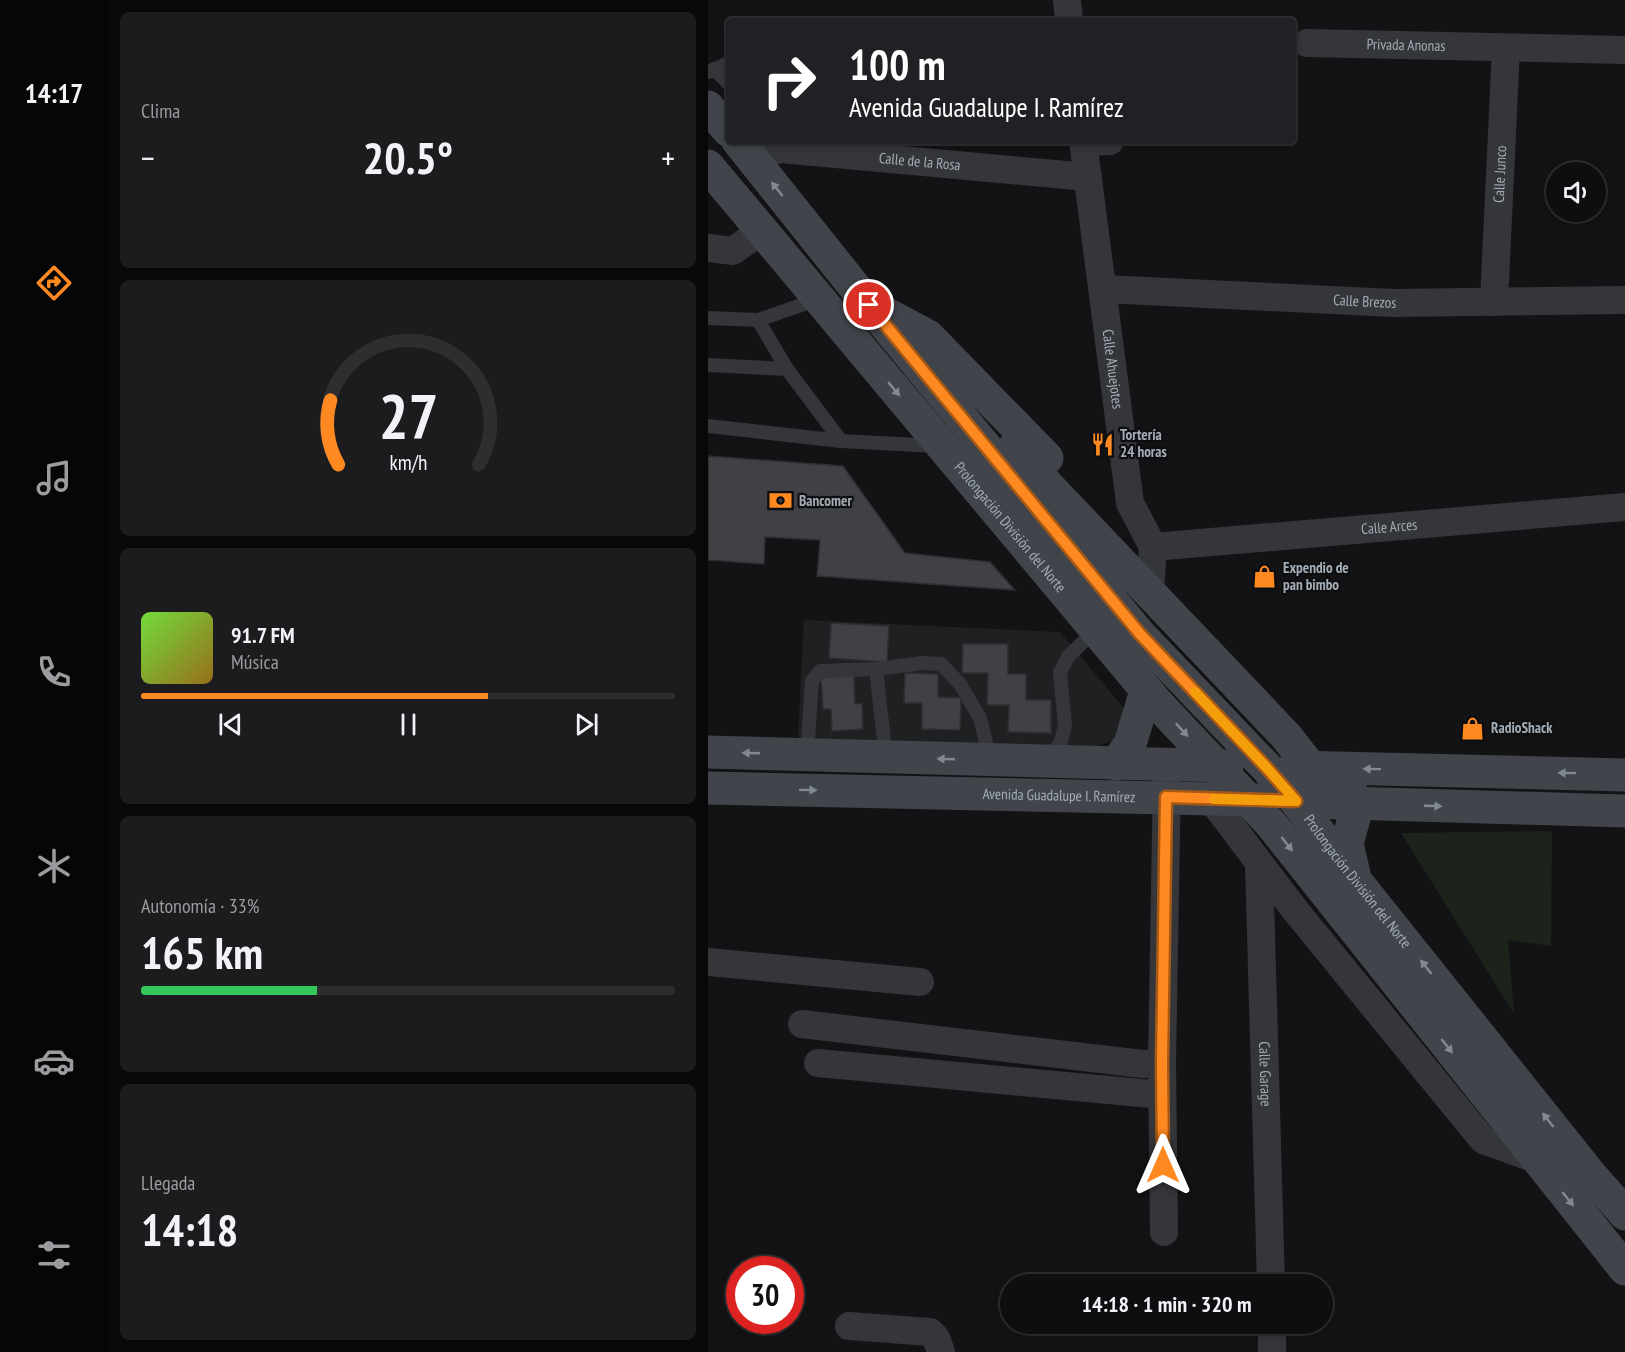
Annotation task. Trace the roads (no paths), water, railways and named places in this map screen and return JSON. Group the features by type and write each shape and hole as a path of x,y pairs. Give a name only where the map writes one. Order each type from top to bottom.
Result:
{"main road":[{"path":"708,107 726,128"},
{"path":"708,141 885,350 908,351 931,363 1151,568"},
{"name":"Prolongación División del Norte","path":"762,147 869,305 1140,634 1296,801 1355,878 1625,1214"},
{"name":"Prolongación División del Norte","path":"708,166 1146,691 1271,824 1625,1269"},
{"path":"869,305 928,336 1151,568 1323,768 1346,803 1347,844 1355,878"},
{"path":"1116,764 1130,744 1146,691"},
{"path":"708,752 991,761 1625,775"},
{"name":"Avenida Guadalupe I. Ramírez","path":"708,788 1166,797 1625,811"}],"street":[{"path":"1066,0 1069,18"},
{"name":"Privada Anonas","path":"1307,43 1625,50"},
{"name":"Calle Junco","path":"1494,302 1506,48"},
{"name":"Calle Ahuejotes","path":"1092,144 1088,177 1130,503 1151,568"},
{"name":"Calle de la Rosa","path":"762,147 1088,177"},
{"path":"708,248 733,251 762,230"},
{"name":"Calle Brezos","path":"1104,289 1394,303 1625,300"},
{"name":"Calle Arces","path":"1151,568 1625,507"},
{"path":"1164,1232 1162,1063 1167,765"},
{"path":"1211,799 1258,864 1483,1140 1536,1159 1554,1161 1590,1173"},
{"name":"Calle Garage","path":"1258,864 1270,1274"},
{"path":"708,962 920,982"},
{"path":"802,1024 1143,1064 1162,1063"},
{"path":"818,1063 1162,1095"},
{"path":"849,1326 930,1332 936,1338 941,1352"},
{"path":"1272,1334 1272,1352"}],"lane":[{"path":"711,71 726,64"},
{"path":"711,71 726,82"},
{"path":"708,318 758,321 819,299"},
{"path":"758,321 787,369 841,441"},
{"path":"708,365 787,369"},
{"path":"708,426 841,441 942,446"},
{"path":"1045,762 1059,744 1065,726 1060,672 1068,657 1095,630"},
{"path":"807,755 812,681 820,671 876,669 922,663 941,664 960,684 980,718 991,761"},
{"path":"876,669 886,758"}],"place":[{"name":"Tortería 24 horas","path":"1102,444"},
{"name":"Bancomer","path":"781,501"},
{"name":"Expendio de pan bimbo","path":"1265,577"},
{"name":"RadioShack","path":"1473,728"}]}
